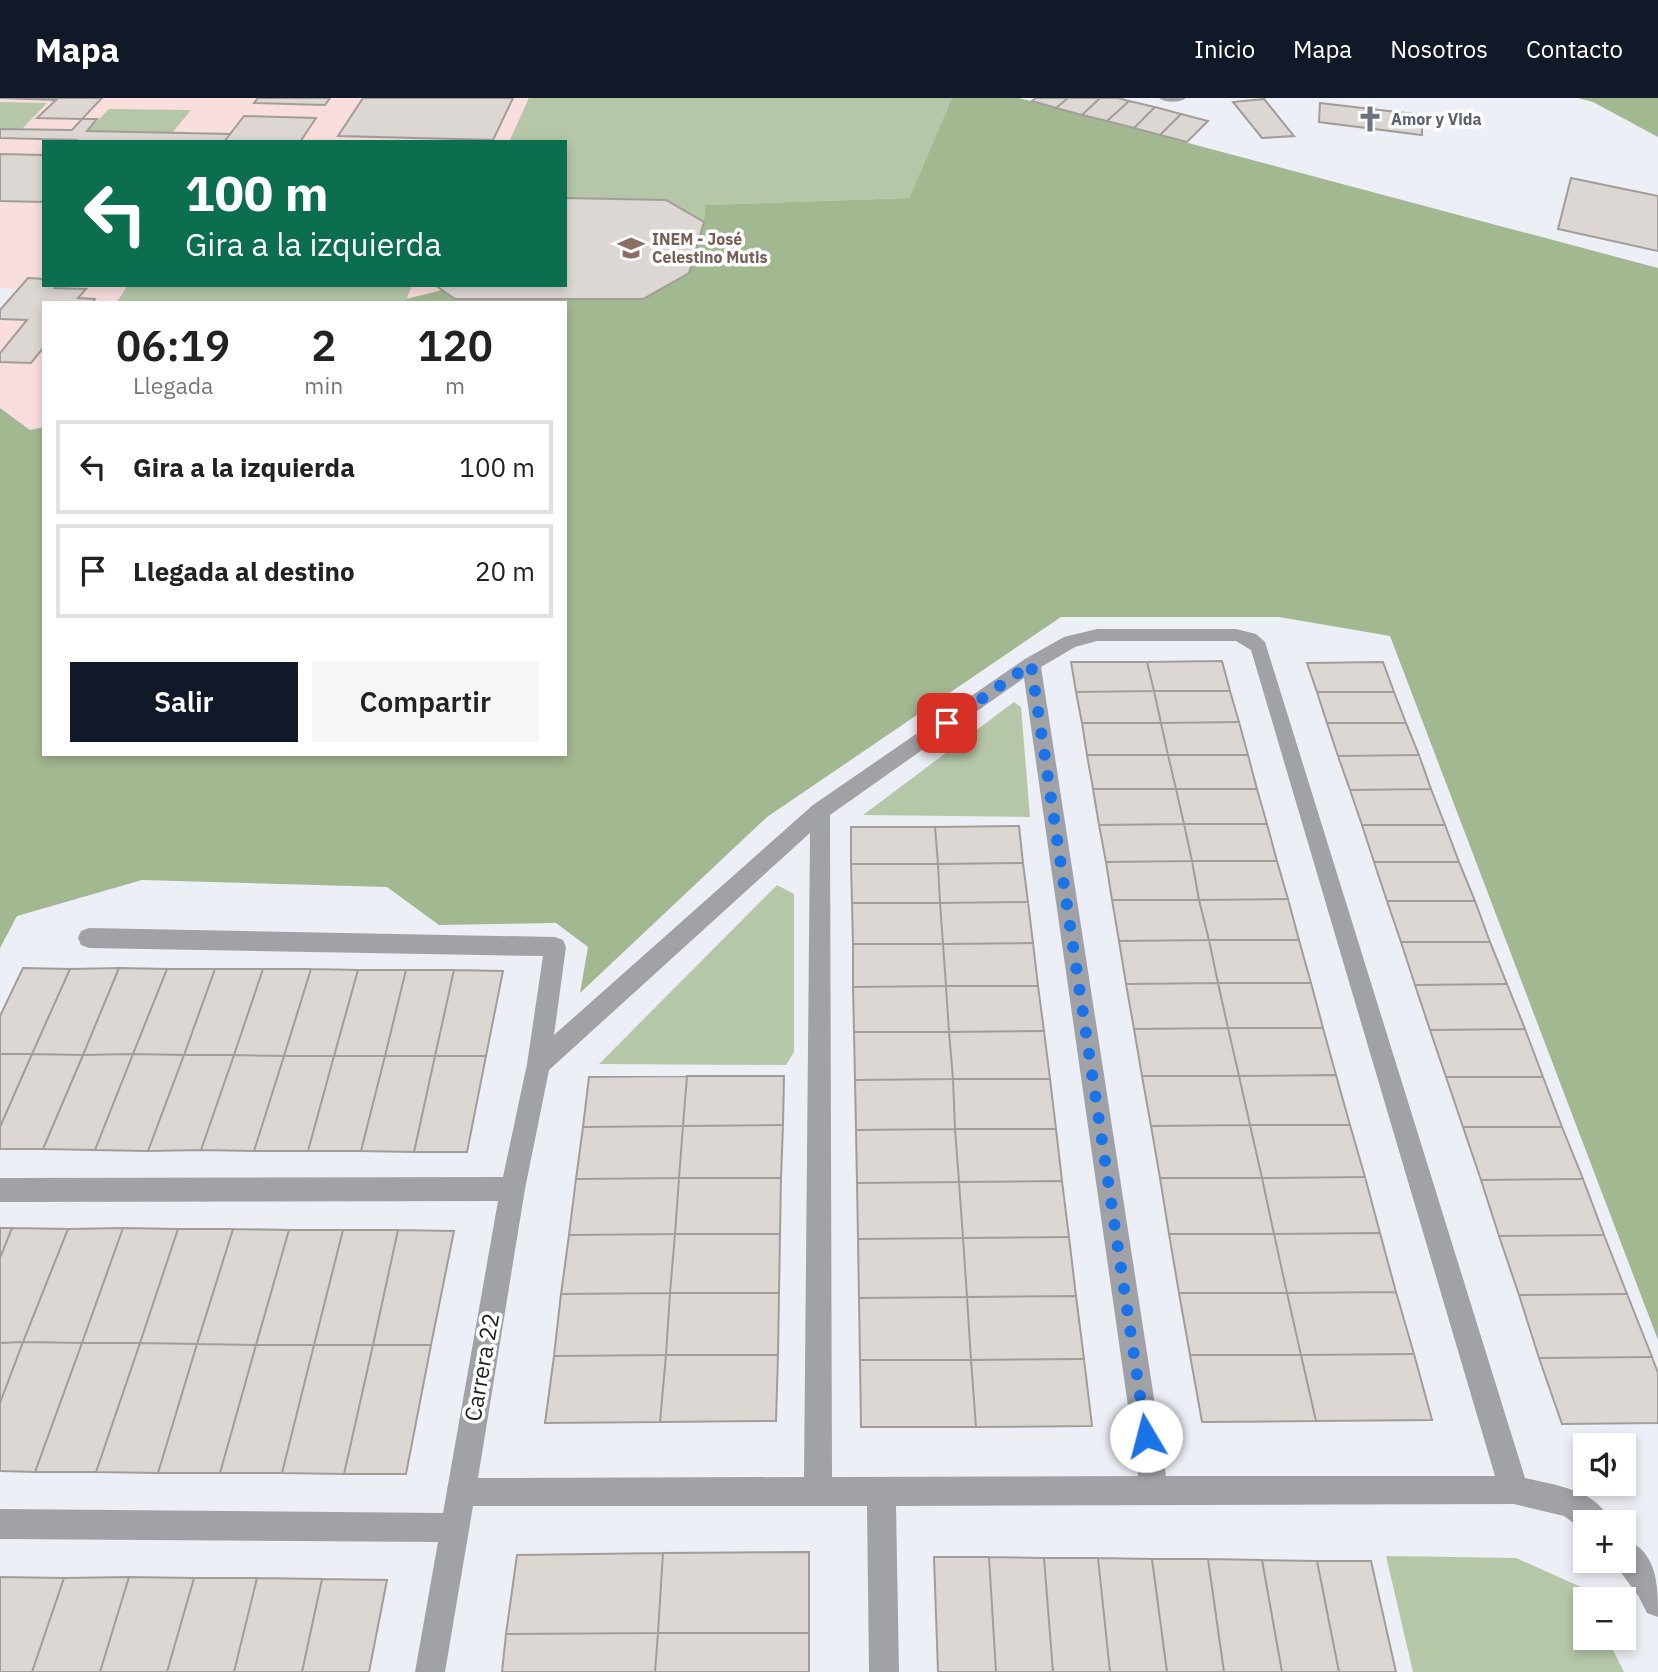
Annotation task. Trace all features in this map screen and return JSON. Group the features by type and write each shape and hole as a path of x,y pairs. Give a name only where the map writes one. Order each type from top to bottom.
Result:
{"street":[{"path":"1165,98 1180,98"},
{"path":"539,1064 820,811 1031,664 1070,642 1097,635 1236,635 1250,639 1259,647 1514,1490"},
{"path":"1031,664 1154,1491"},
{"path":"818,1492 820,811"},
{"name":"Carrera 22","path":"89,939 555,947 539,1064 513,1189 430,1672"},
{"path":"0,1190 513,1189"},
{"path":"460,1492 1514,1490 1571,1503 1580,1510"},
{"path":"881,1492 884,1672"},
{"path":"0,1524 453,1528"},
{"path":"1636,1568 1658,1602"}],"shaded area":[{"name":"INEM - José Celestino Mutis","path":"0,98 952,98 909,198 705,205 704,222 689,273 643,299 42,301 42,427 30,430 0,408 0,310 18,290 0,288"}],"green space":[{"path":"529,98 952,98 909,198 705,205 704,222 666,200 567,198 567,140 510,140"},
{"path":"952,98 1019,98 1658,268 1658,1340 1390,636 1279,617 1061,617 767,817 580,993 588,947 556,923 439,925 387,887 142,880 17,916 0,948 0,408 30,430 42,427 42,756 567,756 567,301 406,299 442,290 455,299 643,299 689,273 704,222 705,205 909,198"},
{"path":"1578,98 1658,98 1658,137 1593,102"},
{"path":"0,102 47,103 22,129 0,129"},
{"path":"109,109 191,110 172,133 87,131"},
{"path":"127,287 411,287 406,301 117,301"},
{"path":"1014,702 1021,707 1030,817 863,815"},
{"path":"777,885 794,894 794,1052 786,1065 599,1064"},
{"path":"1386,1556 1516,1558 1581,1587 1573,1587 1573,1650 1613,1650 1624,1672 1413,1672"}],"building":[{"path":"0,98 102,98 82,119 37,118 56,100"},
{"path":"258,98 330,98 325,105 254,103"},
{"path":"363,98 513,98 493,140 338,136"},
{"path":"1036,98 1068,98 1056,108 1032,101"},
{"path":"1068,98 1100,98 1082,115 1056,108"},
{"path":"1100,98 1129,101 1107,121 1082,115"},
{"path":"1264,99 1294,136 1262,138 1233,102"},
{"path":"1129,101 1155,107 1134,128 1107,121"},
{"name":"Amor y Vida","path":"1320,103 1422,115 1422,135 1319,122"},
{"path":"1155,107 1181,114 1160,135 1134,128"},
{"path":"1181,114 1208,121 1187,142 1160,135"},
{"path":"244,116 316,118 301,140 226,140"},
{"path":"82,119 97,119 87,131 230,134 226,140 0,138 0,129 72,130"},
{"path":"0,154 42,155 42,202 0,201"},
{"path":"1571,178 1658,196 1658,251 1558,229"},
{"path":"567,198 666,200 704,222 689,273 643,299 455,299 438,287 567,287"},
{"path":"28,278 42,279 42,287 86,289 78,298 95,299 42,301 42,349 31,363 0,362 0,353 27,320 0,319 0,310"},
{"path":"1222,661 1230,691 1154,691 1147,662"},
{"path":"1071,662 1147,662 1154,691 1076,692"},
{"path":"1383,662 1394,692 1317,692 1307,663"},
{"path":"1154,691 1230,691 1239,722 1161,723"},
{"path":"1154,691 1161,723 1082,723 1076,692"},
{"path":"1317,692 1394,692 1406,723 1327,723"},
{"path":"1239,722 1248,755 1168,755 1161,723"},
{"path":"1082,723 1161,723 1168,755 1087,755"},
{"path":"1327,723 1406,723 1419,755 1338,756"},
{"path":"1087,755 1168,755 1176,789 1093,789"},
{"path":"1168,755 1248,755 1257,789 1176,789"},
{"path":"1419,755 1431,789 1350,790 1338,756"},
{"path":"1093,789 1176,789 1184,824 1099,825"},
{"path":"1176,789 1257,789 1267,824 1184,824"},
{"path":"1431,789 1445,825 1362,825 1350,790"},
{"path":"1184,824 1192,861 1106,862 1099,825"},
{"path":"1184,824 1267,824 1277,861 1192,861"},
{"path":"1362,825 1445,825 1459,862 1374,862"},
{"path":"1019,826 1023,863 938,864 935,827"},
{"path":"851,827 935,827 938,864 851,864"},
{"path":"1192,861 1199,900 1112,900 1106,862"},
{"path":"1192,861 1277,861 1288,899 1199,900"},
{"path":"1374,862 1459,862 1475,901 1387,901"},
{"path":"1023,863 1028,902 940,903 938,864"},
{"path":"851,864 938,864 940,903 852,903"},
{"path":"1288,899 1299,940 1209,940 1199,900"},
{"path":"1112,900 1199,900 1209,940 1119,941"},
{"path":"1387,901 1475,901 1490,942 1401,942"},
{"path":"1028,902 1033,943 943,944 940,903"},
{"path":"852,903 940,903 943,944 853,944"},
{"path":"1209,940 1299,940 1311,983 1218,983"},
{"path":"1209,940 1218,983 1126,984 1119,941"},
{"path":"1401,942 1490,942 1507,984 1415,985"},
{"path":"1033,943 1038,986 946,986 943,944"},
{"path":"853,944 943,944 946,986 853,987"},
{"path":"23,968 70,969 32,1054 0,1054 0,1016"},
{"path":"119,968 167,969 133,1054 83,1055"},
{"path":"119,968 83,1055 32,1054 70,969"},
{"path":"167,969 215,969 184,1055 133,1054"},
{"path":"215,969 263,969 234,1055 184,1055"},
{"path":"263,969 311,969 284,1056 234,1055"},
{"path":"311,969 358,970 334,1056 284,1056"},
{"path":"358,970 406,970 385,1056 334,1056"},
{"path":"406,970 454,970 435,1056 385,1056"},
{"path":"454,970 503,971 486,1056 435,1056"},
{"path":"1218,983 1228,1028 1134,1029 1126,984"},
{"path":"1218,983 1311,983 1323,1028 1228,1028"},
{"path":"1507,984 1525,1029 1430,1030 1415,985"},
{"path":"946,986 1038,986 1044,1031 949,1032"},
{"path":"946,986 949,1032 854,1032 853,987"},
{"path":"1228,1028 1323,1028 1336,1075 1239,1076"},
{"path":"1228,1028 1239,1076 1142,1076 1134,1029"},
{"path":"1525,1029 1543,1077 1446,1077 1430,1030"},
{"path":"1044,1031 1050,1079 953,1079 949,1032"},
{"path":"854,1032 949,1032 953,1079 855,1080"},
{"path":"0,1054 32,1054 0,1127"},
{"path":"32,1054 83,1055 43,1149 0,1149 0,1127"},
{"path":"133,1054 184,1055 148,1151 95,1150"},
{"path":"133,1054 95,1150 43,1149 83,1055"},
{"path":"184,1055 234,1055 201,1150 148,1151"},
{"path":"234,1055 284,1056 254,1151 201,1150"},
{"path":"284,1056 334,1056 308,1151 254,1151"},
{"path":"334,1056 385,1056 361,1151 308,1151"},
{"path":"385,1056 435,1056 414,1152 361,1151"},
{"path":"435,1056 486,1056 467,1152 414,1152"},
{"path":"1336,1075 1350,1125 1250,1125 1239,1076"},
{"path":"687,1076 683,1126 583,1127 589,1077"},
{"path":"687,1076 784,1076 783,1125 683,1126"},
{"path":"1142,1076 1239,1076 1250,1125 1151,1126"},
{"path":"1446,1077 1543,1077 1562,1127 1463,1127"},
{"path":"953,1079 955,1129 856,1130 855,1080"},
{"path":"953,1079 1050,1079 1056,1129 955,1129"},
{"path":"783,1125 781,1178 679,1178 683,1126"},
{"path":"1250,1125 1262,1178 1160,1178 1151,1126"},
{"path":"1250,1125 1350,1125 1365,1177 1262,1178"},
{"path":"683,1126 679,1178 576,1179 583,1127"},
{"path":"1463,1127 1562,1127 1583,1179 1481,1180"},
{"path":"955,1129 1056,1129 1062,1181 959,1182"},
{"path":"955,1129 959,1182 857,1183 856,1130"},
{"path":"1365,1177 1380,1233 1274,1234 1262,1178"},
{"path":"679,1178 781,1178 780,1234 675,1234"},
{"path":"679,1178 675,1234 569,1235 576,1179"},
{"path":"1160,1178 1262,1178 1274,1234 1169,1234"},
{"path":"1583,1179 1604,1235 1499,1236 1481,1180"},
{"path":"1062,1181 1069,1237 963,1238 959,1182"},
{"path":"959,1182 963,1238 858,1239 857,1183"},
{"path":"0,1228 12,1228 0,1258"},
{"path":"12,1228 68,1229 23,1342 0,1343 0,1258"},
{"path":"123,1228 82,1343 23,1342 68,1229"},
{"path":"123,1228 178,1229 140,1343 82,1343"},
{"path":"178,1229 233,1229 197,1344 140,1343"},
{"path":"233,1229 289,1230 256,1345 197,1344"},
{"path":"289,1230 343,1230 314,1345 256,1345"},
{"path":"343,1230 398,1230 373,1345 314,1345"},
{"path":"398,1230 454,1231 431,1345 373,1345"},
{"path":"1380,1233 1396,1292 1287,1293 1274,1234"},
{"path":"675,1234 670,1293 561,1294 569,1235"},
{"path":"675,1234 780,1234 779,1293 670,1293"},
{"path":"1169,1234 1274,1234 1287,1293 1179,1293"},
{"path":"1604,1235 1627,1294 1519,1295 1499,1236"},
{"path":"1069,1237 1076,1296 967,1297 963,1238"},
{"path":"963,1238 967,1297 859,1298 858,1239"},
{"path":"1396,1292 1414,1354 1301,1355 1287,1293"},
{"path":"670,1293 666,1355 554,1356 561,1294"},
{"path":"670,1293 779,1293 778,1355 666,1355"},
{"path":"1179,1293 1287,1293 1301,1355 1190,1355"},
{"path":"1627,1294 1652,1357 1539,1358 1519,1295"},
{"path":"1076,1296 1084,1359 971,1360 967,1297"},
{"path":"967,1297 971,1360 860,1360 859,1298"},
{"path":"23,1342 82,1343 35,1472 0,1471 0,1403"},
{"path":"23,1342 0,1403 0,1343"},
{"path":"82,1343 140,1343 96,1472 35,1472"},
{"path":"140,1343 197,1344 158,1473 96,1472"},
{"path":"197,1344 256,1345 220,1473 158,1473"},
{"path":"256,1345 314,1345 282,1473 220,1473"},
{"path":"314,1345 373,1345 344,1474 282,1473"},
{"path":"373,1345 431,1345 406,1474 344,1474"},
{"path":"1414,1354 1432,1420 1316,1421 1301,1355"},
{"path":"666,1355 778,1355 776,1421 660,1422"},
{"path":"666,1355 660,1422 545,1423 554,1356"},
{"path":"1190,1355 1301,1355 1316,1421 1202,1422"},
{"path":"1652,1357 1658,1373 1658,1423 1562,1424 1539,1358"},
{"path":"1084,1359 1092,1426 976,1427 971,1360"},
{"path":"860,1360 971,1360 976,1427 861,1427"},
{"path":"809,1552 809,1633 658,1633 663,1553"},
{"path":"663,1553 658,1633 506,1634 517,1555"},
{"path":"934,1557 989,1557 996,1672 938,1672"},
{"path":"989,1557 1044,1558 1053,1672 996,1672"},
{"path":"1044,1558 1098,1558 1110,1672 1053,1672"},
{"path":"1098,1558 1152,1559 1167,1672 1110,1672"},
{"path":"1152,1559 1208,1559 1224,1672 1167,1672"},
{"path":"1208,1559 1262,1560 1282,1672 1224,1672"},
{"path":"1262,1560 1317,1561 1339,1672 1282,1672"},
{"path":"1317,1561 1371,1561 1396,1672 1339,1672"},
{"path":"0,1577 64,1578 32,1672 0,1672"},
{"path":"129,1577 194,1578 167,1672 100,1672"},
{"path":"129,1577 100,1672 32,1672 64,1578"},
{"path":"194,1578 257,1578 234,1672 167,1672"},
{"path":"257,1578 322,1579 302,1672 234,1672"},
{"path":"322,1579 387,1580 369,1672 302,1672"},
{"path":"658,1633 655,1672 502,1672 506,1634"},
{"path":"658,1633 809,1633 809,1672 655,1672"}],"place":[{"name":"Amor y Vida","path":"1370,119"},
{"name":"INEM - José Celestino Mutis","path":"631,248"}],"route":[{"path":"947,723 1031,664 1146,1436"}]}
